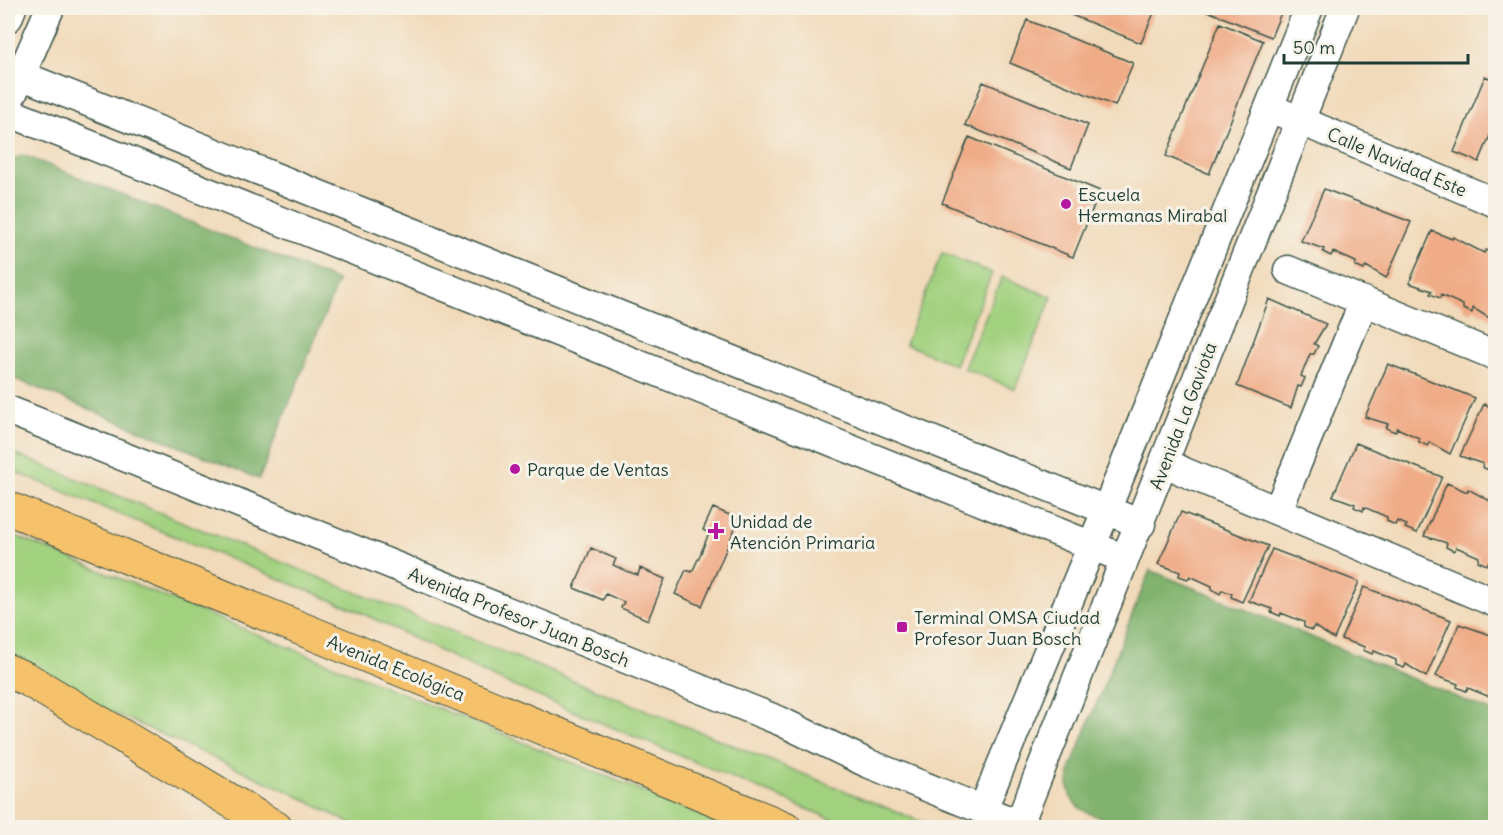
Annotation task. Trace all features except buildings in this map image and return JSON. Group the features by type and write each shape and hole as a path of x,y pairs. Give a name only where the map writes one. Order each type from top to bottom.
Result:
{"main road":[{"name":"Avenida Ecológica","path":"8,508 785,828"},
{"path":"8,671 27,679 276,828"}],"street":[{"path":"8,18 12,8"},
{"path":"8,106 14,73 50,8"},
{"name":"Avenida La Gaviota","path":"982,808 1106,511 1309,8"},
{"name":"Avenida La Gaviota","path":"1023,826 1125,559 1345,8"},
{"path":"14,73 1140,524"},
{"name":"Calle Navidad Este","path":"1269,107 1496,203"},
{"path":"8,112 1125,559"},
{"path":"1288,270 1496,356"},
{"path":"1278,510 1364,301"},
{"name":"Avenida Profesor Juan Bosch","path":"8,410 780,722 867,763 1023,826"},
{"path":"1165,461 1182,471 1496,603"}],"green space":[{"path":"23,155 338,281 259,479 8,376 8,162"},
{"path":"942,253 992,273 955,365 905,344"},
{"path":"1002,277 1052,297 1015,389 964,368"},
{"path":"8,451 934,827 852,827 836,821 499,680 356,610 8,469"},
{"path":"8,533 731,827 357,827 294,794 65,691 8,662"},
{"path":"1150,570 1495,713 1495,827 1129,827 1083,810 1075,804 1070,795 1068,784 1070,770"}],"place":[{"name":"Escuela Hermanas Mirabal","path":"1066,204"},
{"name":"Parque de Ventas","path":"515,469"},
{"name":"Unidad de Atención Primaria","path":"716,531"},
{"name":"Terminal OMSA Ciudad Profesor Juan Bosch","path":"902,627"}]}
